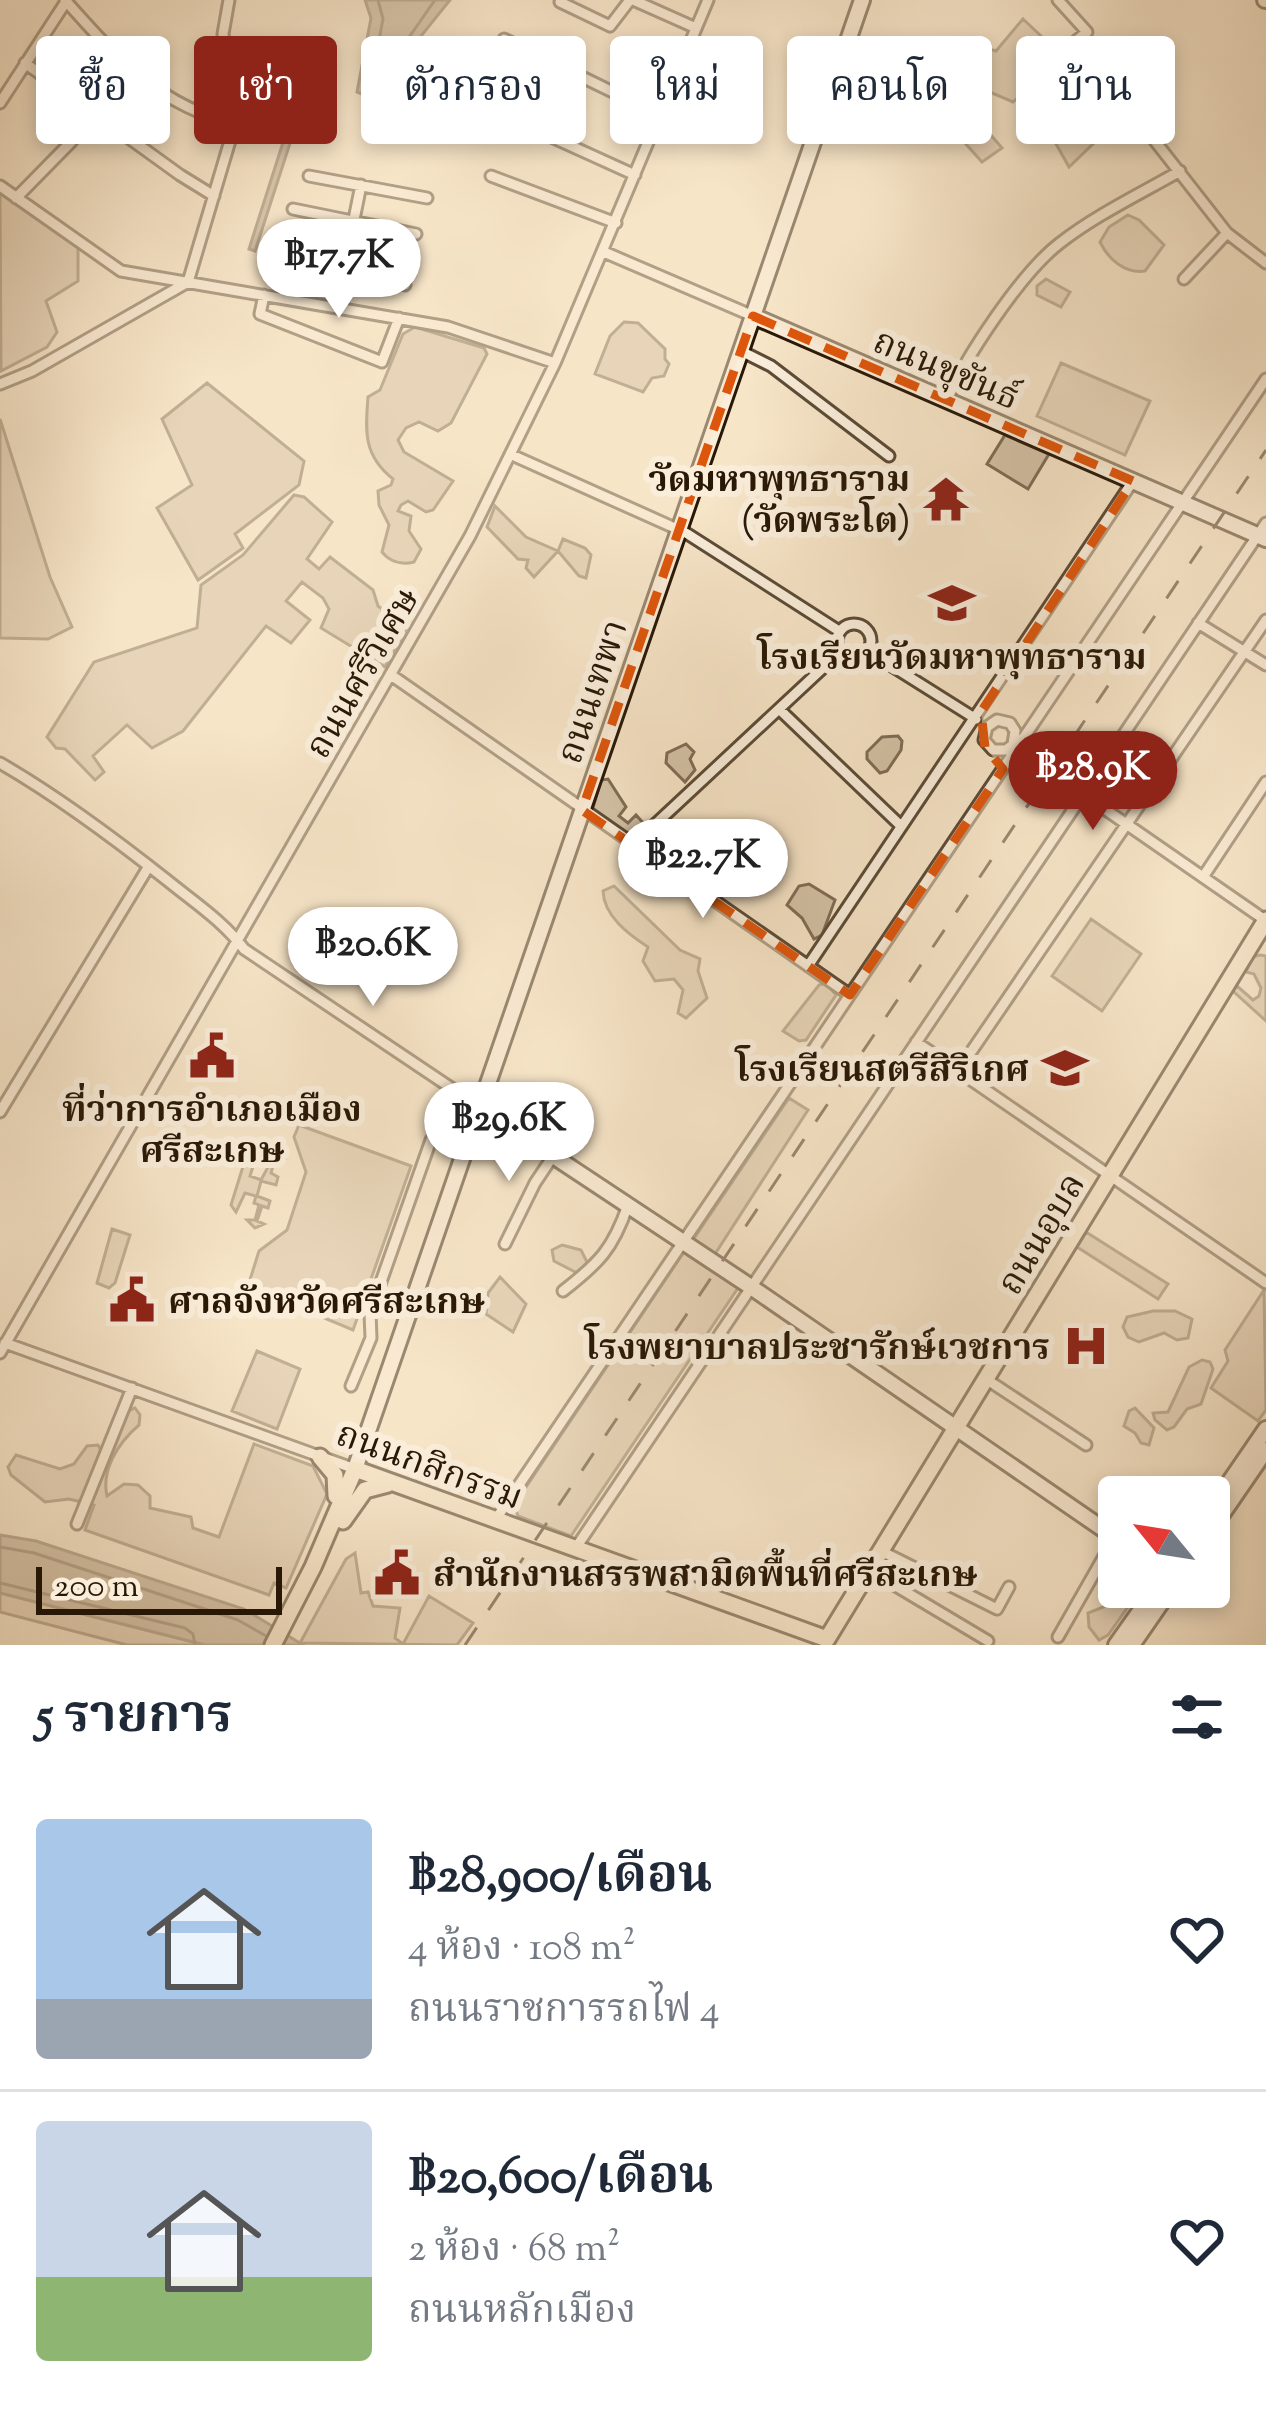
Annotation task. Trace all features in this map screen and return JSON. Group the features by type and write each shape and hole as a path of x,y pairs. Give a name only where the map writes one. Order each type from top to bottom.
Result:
{"main road":[{"name":"ถนนเทพา","path":"355,1469 862,0"},
{"name":"ถนนขุขันธ์","path":"753,316 1133,482 1263,533"},
{"name":"ถนนอุบล","path":"834,1642 869,1570 1266,920"},
{"path":"481,1108 1098,1526"},
{"path":"1230,1481 1266,1429"},
{"path":"1230,1502 1266,1450"},
{"path":"320,1456 335,1475 339,1519"},
{"path":"285,1645 339,1519 355,1469"},
{"name":"ถนนกสิกรรม","path":"355,1469 834,1642"},
{"path":"339,1519 364,1490 397,1483"},
{"path":"273,1645 303,1600"},
{"path":"1115,1645 1142,1608"},
{"path":"1132,1645 1158,1608"}],"street":[{"path":"0,103 66,0 99,36"},
{"path":"223,36 229,0"},
{"path":"560,2 610,26 632,0 696,28"},
{"name":"ถนนศรีวิเศษ","path":"693,36 708,0"},
{"path":"1058,0 1087,32 1082,36"},
{"path":"25,62 36,70"},
{"path":"16,198 66,144"},
{"path":"138,144 214,196"},
{"path":"0,384 50,361 188,282 229,144"},
{"path":"567,144 635,175"},
{"name":"ถนนศรีวิเศษ","path":"2,1345 391,675 512,454 648,144"},
{"path":"1158,144 1227,233 1266,263"},
{"path":"947,400 964,364 1036,264 1072,234 1180,171"},
{"path":"309,176 427,198"},
{"path":"490,176 616,224"},
{"path":"337,308 361,185"},
{"path":"0,187 121,271 399,318 485,337 555,363"},
{"path":"293,209 416,234"},
{"path":"1184,279 1227,233"},
{"name":"ถนนขุขันธ์","path":"604,252 753,316"},
{"path":"275,258 405,284"},
{"path":"264,295 260,314 382,362 399,318"},
{"path":"741,351 771,366 889,456"},
{"path":"496,1520 1266,379"},
{"path":"512,454 679,531 839,631"},
{"path":"808,966 1133,482"},
{"path":"575,1549 1263,533"},
{"path":"958,1070 1266,620"},
{"path":"853,623 861,625 870,634 868,651 854,658 840,652 839,631 853,623"},
{"path":"1198,623 1266,665"},
{"path":"868,651 976,719"},
{"path":"633,845 840,652"},
{"path":"391,675 850,994"},
{"path":"986,704 993,721"},
{"path":"779,709 901,826"},
{"path":"993,721 1006,721 1013,727 1015,746"},
{"path":"993,721 984,735 1003,769"},
{"path":"966,733 984,735"},
{"path":"997,751 1015,746"},
{"path":"0,763 40,786 148,866 244,949 481,1108"},
{"path":"1202,877 1264,788"},
{"path":"1083,794 1266,920"},
{"path":"0,1112 148,866"},
{"path":"916,1042 1266,1282"},
{"path":"352,1386 371,1338 370,1312 431,1140"},
{"path":"506,1244 554,1156"},
{"path":"563,1292 598,1264 614,1243 628,1205"},
{"name":"ถนนกสิกรรม","path":"2,1345 355,1469"},
{"path":"986,1379 1086,1445"},
{"path":"77,1524 132,1388"},
{"path":"881,1551 997,1609 1009,1587"},
{"path":"869,1570 988,1641"},
{"path":"1058,1637 1098,1571"}],"highlighted area":[{"path":"753,316 1133,481 981,712 985,747 1003,769 850,995 582,810"}],"shaded area":[{"path":"1023,19 1041,36 1016,36 1013,102 992,93 992,50 996,51"},
{"path":"992,136 1002,148 982,162 966,144 992,144"},
{"path":"1056,144 1093,144 1069,167"},
{"path":"0,193 78,245 78,281 46,301 57,332 47,347 1,371"},
{"path":"1128,215 1164,245 1145,271 1118,264 1100,242 1109,227"},
{"path":"1046,279 1070,292 1061,307 1037,295 1037,286"},
{"path":"624,322 638,323 665,349 669,364 664,376 652,378 643,392 595,374 610,336"},
{"path":"415,327 484,348 487,354 451,423 438,431 419,422 406,428 398,440 404,452 453,481 433,510 426,512 408,501 401,505 398,511 411,516 409,531 421,549 414,562 405,563 382,552 389,525 378,491 393,479 372,452 367,410 368,397 380,390 403,334"},
{"path":"1061,363 1150,401 1125,455 1037,416"},
{"path":"207,383 304,461 299,485 235,534 243,548 198,580 157,508 192,485 162,419"},
{"path":"0,419 50,577 72,627 48,639 0,638"},
{"path":"1005,435 1049,454 1028,489 987,464"},
{"path":"294,495 304,497 332,522 307,559 319,569 330,557 373,590 378,606 407,627 385,667 321,628 329,609 302,582 286,601 310,620 291,643 266,626 183,731 152,748 127,725 93,756 104,772 95,780 47,737 94,662 197,628 201,585 243,555"},
{"path":"495,506 526,537 558,551 534,577 526,568 528,560 518,559 487,527"},
{"path":"563,539 585,548 591,555 586,578 579,576 558,551"},
{"path":"898,736 901,750 887,771 880,773 867,759 867,752 882,737"},
{"path":"686,744 694,752 690,759 695,770 685,782 666,763 667,753"},
{"path":"608,779 626,807 619,816 628,823 636,815 646,826 629,838 592,811 601,780"},
{"path":"809,884 835,900 822,935 814,939 802,918 787,905 799,886"},
{"path":"614,886 680,950 700,959 698,971 707,998 686,1018 678,1013 683,990 674,979 655,981 643,961 648,947 612,916 603,891"},
{"path":"1091,919 1141,954 1102,1011 1052,976"},
{"path":"1266,956 1266,1021 1233,991 1237,986 1253,1000 1259,996 1261,988 1254,974 1246,972 1252,957"},
{"path":"826,983 836,995 806,1040 783,1031 819,985"},
{"path":"789,1098 808,1110 715,1254 693,1240"},
{"path":"299,1125 411,1166 353,1330 248,1286 259,1251 287,1230 306,1172 294,1137"},
{"path":"267,1152 283,1158 275,1158 271,1173 278,1177 276,1185 261,1181 257,1196 270,1201 268,1208 262,1206 257,1221 264,1224 255,1228 247,1220 255,1220 256,1196 245,1193 236,1212 231,1205 245,1160 255,1160 250,1176 261,1180 273,1158"},
{"path":"112,1229 130,1235 115,1283 109,1288 97,1283"},
{"path":"1086,1232 1168,1284 1158,1299 1077,1247"},
{"path":"562,1245 581,1250 588,1264 581,1275 554,1261 552,1250"},
{"path":"684,1252 738,1288 571,1536 518,1516 514,1505"},
{"path":"500,1277 526,1304 513,1332 486,1314 488,1293"},
{"path":"1264,1290 1266,1410 1258,1421 1211,1388 1228,1361 1225,1350"},
{"path":"1175,1311 1192,1319 1188,1338 1177,1340 1164,1333 1139,1342 1128,1337 1123,1327 1127,1317"},
{"path":"257,1351 300,1369 277,1429 232,1411"},
{"path":"1202,1360 1213,1369 1201,1404 1187,1409 1167,1430 1153,1413 1168,1412 1189,1367"},
{"path":"135,1408 139,1425 113,1458 107,1496 124,1484 138,1485 150,1496 150,1508 191,1517 193,1528 219,1537 254,1444 313,1466 327,1494 286,1588 274,1583 269,1595 85,1530 94,1505 69,1499 45,1502 11,1475 8,1467 16,1455 60,1469 74,1464 87,1446 98,1445 102,1452 124,1413"},
{"path":"1135,1408 1154,1428 1149,1445 1124,1426"},
{"path":"355,1553 361,1593 368,1592 373,1606 400,1608 395,1638 403,1644 429,1596 473,1623 457,1645 300,1643 346,1559"},
{"path":"0,1593 205,1645 127,1645 0,1612"},
{"path":"1127,1608 1099,1640 1089,1627 1088,1613"}],"water":[{"path":"365,0 450,0 421,36 368,36 371,18"},
{"path":"282,144 290,144 255,251 249,249"},
{"path":"0,1535 36,1541 244,1609 303,1645 205,1645 0,1593"}],"railway":[{"path":"465,1645 1266,450"}],"place":[{"name":"วัดมหาพุทธาราม (วัดพระโต)","path":"946,499"},
{"name":"โรงเรียนวัดมหาพุทธาราม","path":"952,603"},
{"name":"ที่ว่าการอำเภอเมือง ศรีสะเกษ","path":"212,1056"},
{"name":"โรงเรียนสตรีสิริเกศ","path":"1065,1068"},
{"name":"ศาลจังหวัดศรีสะเกษ","path":"132,1300"},
{"name":"โรงพยาบาลประชารักษ์เวชการ","path":"1086,1346"},
{"name":"สำนักงานสรรพสามิตพื้นที่ศรีสะเกษ","path":"397,1573"}]}
